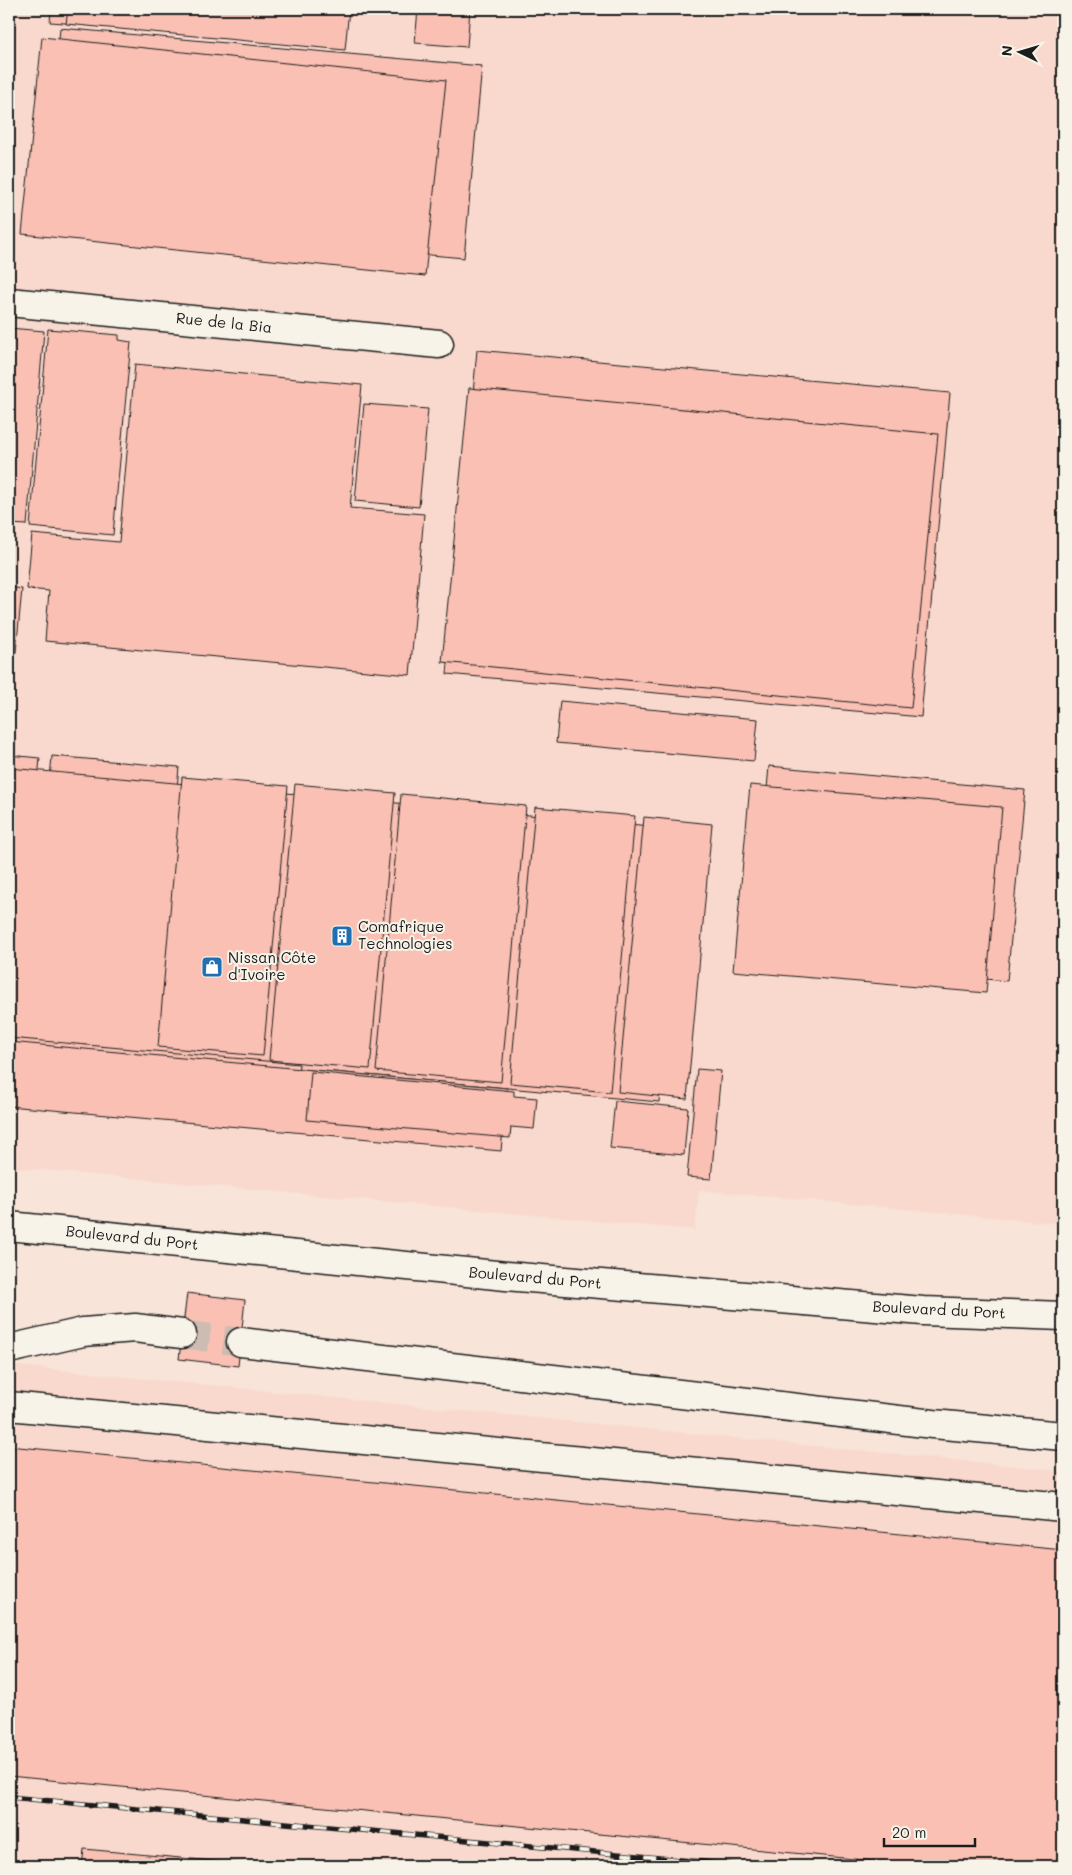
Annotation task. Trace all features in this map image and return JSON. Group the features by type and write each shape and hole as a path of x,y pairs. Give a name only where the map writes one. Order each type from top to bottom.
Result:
{"main road":[{"name":"Rue de la Bia","path":"9,302 439,344"},
{"name":"Boulevard du Port","path":"9,1226 526,1277 923,1311 1063,1316"},
{"path":"9,1349 92,1332 135,1328 182,1334"},
{"path":"241,1342 913,1421 1063,1436"},
{"path":"9,1406 1063,1507"}],"shaded area":[{"path":"9,9 1063,9 1063,1224 699,1190 695,1230 9,1167"},
{"path":"9,1365 1063,1471 1063,1866 9,1866"}],"building":[{"path":"51,9 325,9 323,41 50,22"},
{"path":"68,9 349,9 345,50 66,24"},
{"path":"418,9 470,9 467,47 415,43"},
{"path":"60,28 482,66 464,258 43,220"},
{"path":"42,37 446,80 425,276 22,234"},
{"path":"9,328 44,331 27,525 9,524"},
{"path":"48,329 119,335 119,340 131,342 113,535 30,527"},
{"path":"477,350 950,393 921,717 447,674"},
{"path":"135,364 362,385 350,508 424,514 410,675 45,641 49,591 27,589 32,534 119,542"},
{"path":"469,388 938,434 911,708 442,662"},
{"path":"364,404 428,409 419,507 355,501"},
{"path":"9,587 22,589 16,652 9,652"},
{"path":"560,701 758,719 754,761 556,743"},
{"path":"9,755 40,758 15,1034 9,1033"},
{"path":"52,756 179,767 154,1043 27,1031"},
{"path":"769,766 1025,790 1007,981 752,958"},
{"name":"Comafrique Technologies","path":"9,768 684,829 659,1102 9,1042"},
{"path":"182,777 288,786 263,1056 158,1047"},
{"path":"295,784 395,793 370,1069 269,1060"},
{"path":"750,785 1002,807 986,993 733,971"},
{"path":"401,794 526,806 501,1082 376,1071"},
{"path":"535,807 635,816 610,1092 510,1083"},
{"path":"644,817 712,824 687,1099 618,1092"},
{"path":"9,1038 299,1064 294,1114 9,1088"},
{"path":"9,1042 507,1088 501,1151 9,1106"},
{"path":"697,1069 721,1071 711,1179 687,1177"},
{"path":"311,1072 514,1091 514,1096 537,1098 534,1129 511,1127 510,1138 307,1120"},
{"path":"615,1101 688,1108 684,1155 610,1148"},
{"path":"187,1293 245,1300 238,1366 179,1359"},
{"path":"9,1446 1063,1550 1063,1866 925,1866 9,1776"},
{"path":"84,1849 267,1866 82,1866"}],"tunnel":[{"path":"182,1334 241,1342"}],"railway":[{"path":"9,1797 745,1866"}],"place":[{"name":"Comafrique Technologies","path":"342,936"},
{"name":"Nissan Côte d'Ivoire","path":"212,967"}]}
